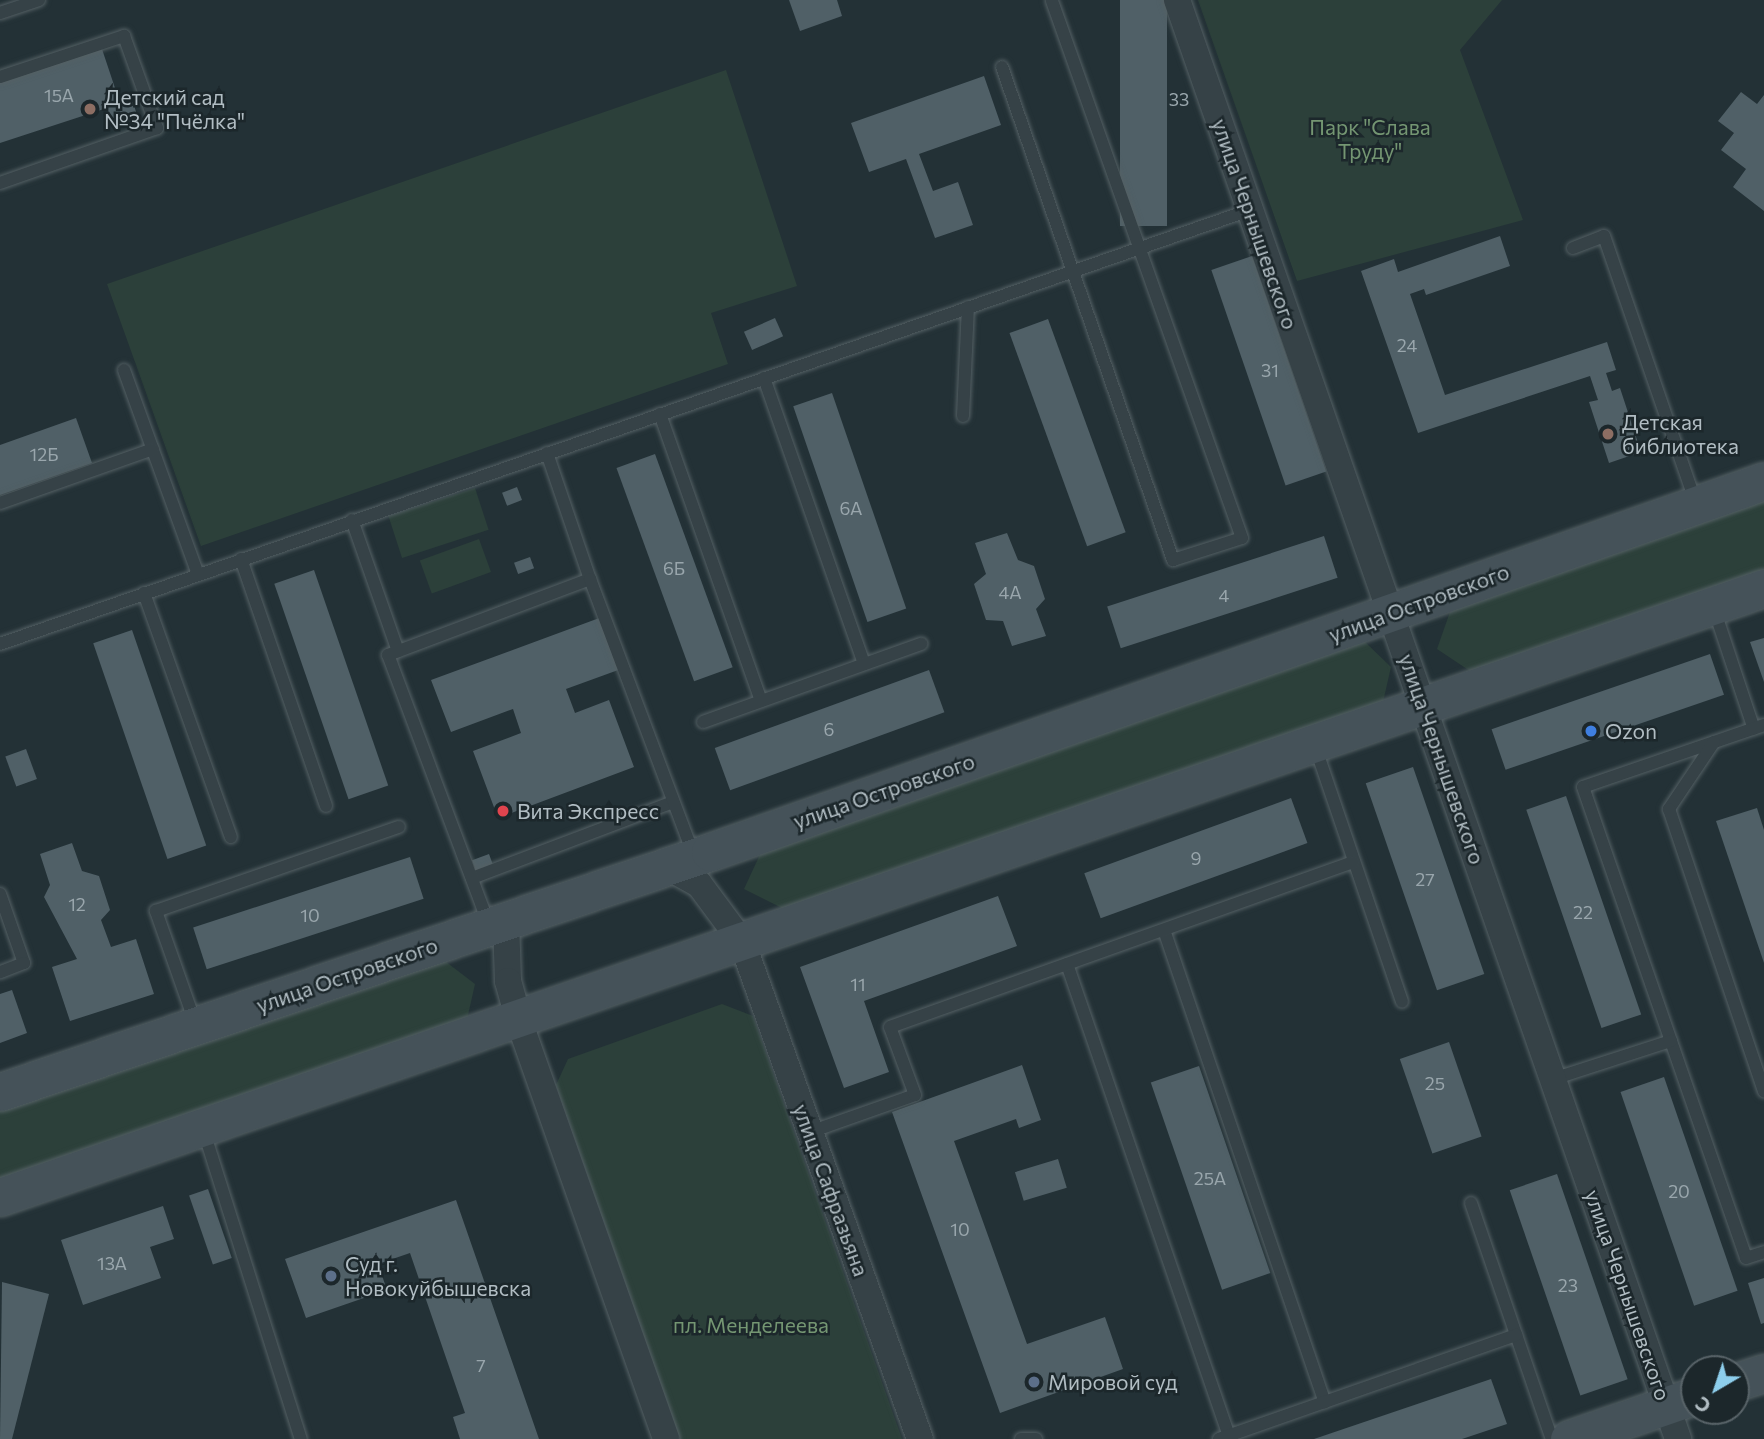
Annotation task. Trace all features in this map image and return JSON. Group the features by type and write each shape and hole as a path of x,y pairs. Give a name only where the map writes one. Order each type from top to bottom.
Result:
{"main road":[{"name":"улица Островского","path":"0,1092 680,862 1764,481"},
{"path":"0,1197 519,1021 1423,704 1764,588"},
{"path":"1569,1439 1680,1414"}],"street":[{"name":"улица Чернышевского","path":"1177,0 1553,1079 1680,1414"},
{"name":"улица Сафразьяна","path":"680,862 743,942 920,1439"},
{"path":"498,924 508,981 519,1021 666,1439"}],"lane":[{"path":"0,13 39,0"},
{"path":"1002,67 1070,272 1172,560 1242,538 1052,1"},
{"path":"0,77 124,36 158,128 0,183"},
{"path":"0,645 198,573 1250,210"},
{"path":"1573,248 1604,236 1696,504"},
{"path":"963,416 968,307"},
{"path":"124,370 198,573"},
{"path":"764,378 864,664"},
{"path":"660,414 761,701"},
{"path":"0,503 153,449"},
{"path":"547,453 590,579 673,802 680,862"},
{"path":"352,520 398,651"},
{"path":"241,559 326,806"},
{"path":"498,924 472,878 388,655 590,579"},
{"path":"144,593 231,837"},
{"path":"1713,606 1759,727 1583,787 1746,1258 1764,1252"},
{"path":"703,722 921,644"},
{"path":"1314,742 1402,1002"},
{"path":"1714,742 1669,809 1764,1091"},
{"path":"472,878 673,802"},
{"path":"196,1026 156,911 399,827"},
{"path":"810,1132 915,1095 890,1027 1354,862"},
{"path":"0,894 24,963 0,972"},
{"path":"1164,930 1325,1402"},
{"path":"1066,964 1226,1438 1516,1335"},
{"path":"1553,1079 1671,1041"},
{"path":"202,1128 301,1439"},
{"path":"1471,1203 1552,1439"},
{"path":"1021,1439 1036,1439"}],"green space":[{"name":"Парк \"Слава Труду\"","path":"1198,0 1502,0 1460,50 1523,220 1297,281"},
{"path":"726,70 797,286 711,313 728,364 201,546 107,284"},
{"path":"475,488 489,530 402,558 388,516"},
{"path":"1764,501 1764,573 1473,673 1437,649 1451,609"},
{"path":"479,539 491,572 432,593 420,561"},
{"path":"1364,641 1391,667 1383,702 786,910 744,889 763,848"},
{"path":"441,958 475,984 466,1024 0,1182 0,1109"},
{"name":"пл. Менделеева","path":"722,1004 753,1016 902,1439 680,1439 556,1085 568,1059"}],"building":[{"path":"789,0 837,0 842,16 800,31"},
{"path":"1120,0 1167,0 1167,226 1120,226"},
{"path":"102,49 118,97 130,93 139,121 114,129 107,108 0,143 0,83"},
{"path":"984,76 1001,125 919,154 933,191 958,182 973,225 935,238 906,159 869,172 851,123"},
{"path":"1741,92 1757,104 1764,95 1764,211 1733,187 1746,169 1721,150 1734,133 1718,121"},
{"path":"1500,236 1510,266 1426,295 1424,289 1410,294 1445,395 1607,342 1616,370 1606,373 1612,391 1620,388 1641,452 1609,463 1589,402 1598,400 1590,376 1418,433 1361,271 1394,259 1398,272"},
{"path":"1252,256 1326,472 1286,486 1211,270"},
{"path":"775,318 783,336 752,350 744,332"},
{"path":"1048,319 1126,532 1087,546 1009,333"},
{"path":"832,393 906,609 867,622 793,406"},
{"path":"76,418 92,463 0,495 0,445"},
{"path":"655,454 733,667 694,681 616,468"},
{"path":"517,487 522,500 507,506 502,493"},
{"path":"1007,533 1018,560 1034,566 1045,599 1036,609 1046,636 1012,646 1003,621 986,620 974,584 986,574 975,543"},
{"path":"1324,536 1338,578 1121,648 1107,606"},
{"path":"530,557 534,568 518,574 514,563"},
{"path":"314,570 388,786 349,799 274,584"},
{"path":"602,617 621,669 566,689 575,713 609,700 634,767 498,818 473,751 521,733 513,709 451,732 431,680"},
{"path":"132,630 206,846 167,859 93,643"},
{"path":"1764,638 1764,682 1750,642"},
{"path":"1710,654 1724,695 1506,770 1492,729"},
{"path":"929,670 944,712 730,790 715,748"},
{"path":"26,749 37,779 16,787 5,757"},
{"path":"1413,767 1484,974 1437,990 1366,783"},
{"path":"1566,796 1641,1014 1601,1028 1526,810"},
{"path":"1291,798 1307,843 1101,918 1084,873"},
{"path":"1757,808 1764,830 1764,963 1716,821"},
{"path":"72,843 82,871 99,876 110,910 101,920 111,947 136,939 154,994 70,1021 52,967 77,959 44,897 50,885 40,854"},
{"path":"489,854 493,865 476,871 472,860"},
{"path":"410,857 424,899 207,969 193,927"},
{"path":"998,896 1017,946 864,1001 889,1072 844,1088 800,967"},
{"path":"12,990 27,1033 0,1043 0,994"},
{"path":"1449,1042 1482,1137 1432,1153 1400,1059"},
{"path":"1022,1065 1041,1120 1019,1128 1016,1119 954,1141 1027,1344 1105,1317 1123,1369 1000,1413 892,1112"},
{"path":"1199,1066 1270,1273 1222,1290 1151,1083"},
{"path":"1664,1077 1738,1291 1694,1306 1621,1092"},
{"path":"1058,1159 1067,1188 1024,1201 1015,1172"},
{"path":"1557,1174 1628,1379 1580,1395 1510,1190"},
{"path":"208,1189 232,1258 213,1265 189,1196"},
{"path":"456,1200 539,1439 460,1439 453,1417 465,1413 410,1253 378,1264 387,1290 306,1318 285,1259"},
{"path":"163,1206 174,1239 150,1247 161,1278 83,1305 61,1240"},
{"path":"1764,1278 1764,1323 1761,1324 1748,1283"},
{"path":"2,1282 49,1294 12,1439 0,1439"},
{"path":"1491,1379 1507,1424 1462,1439 1314,1439"}],"place":[{"name":"Детский сад №34 \"Пчёлка\"","path":"90,109"},
{"name":"Детская библиотека","path":"1608,434"},
{"name":"Ozon","path":"1591,731"},
{"name":"Вита Экспресс","path":"503,811"},
{"name":"Суд г. Новокуйбышевска","path":"331,1276"},
{"name":"Мировой суд","path":"1034,1382"}]}
